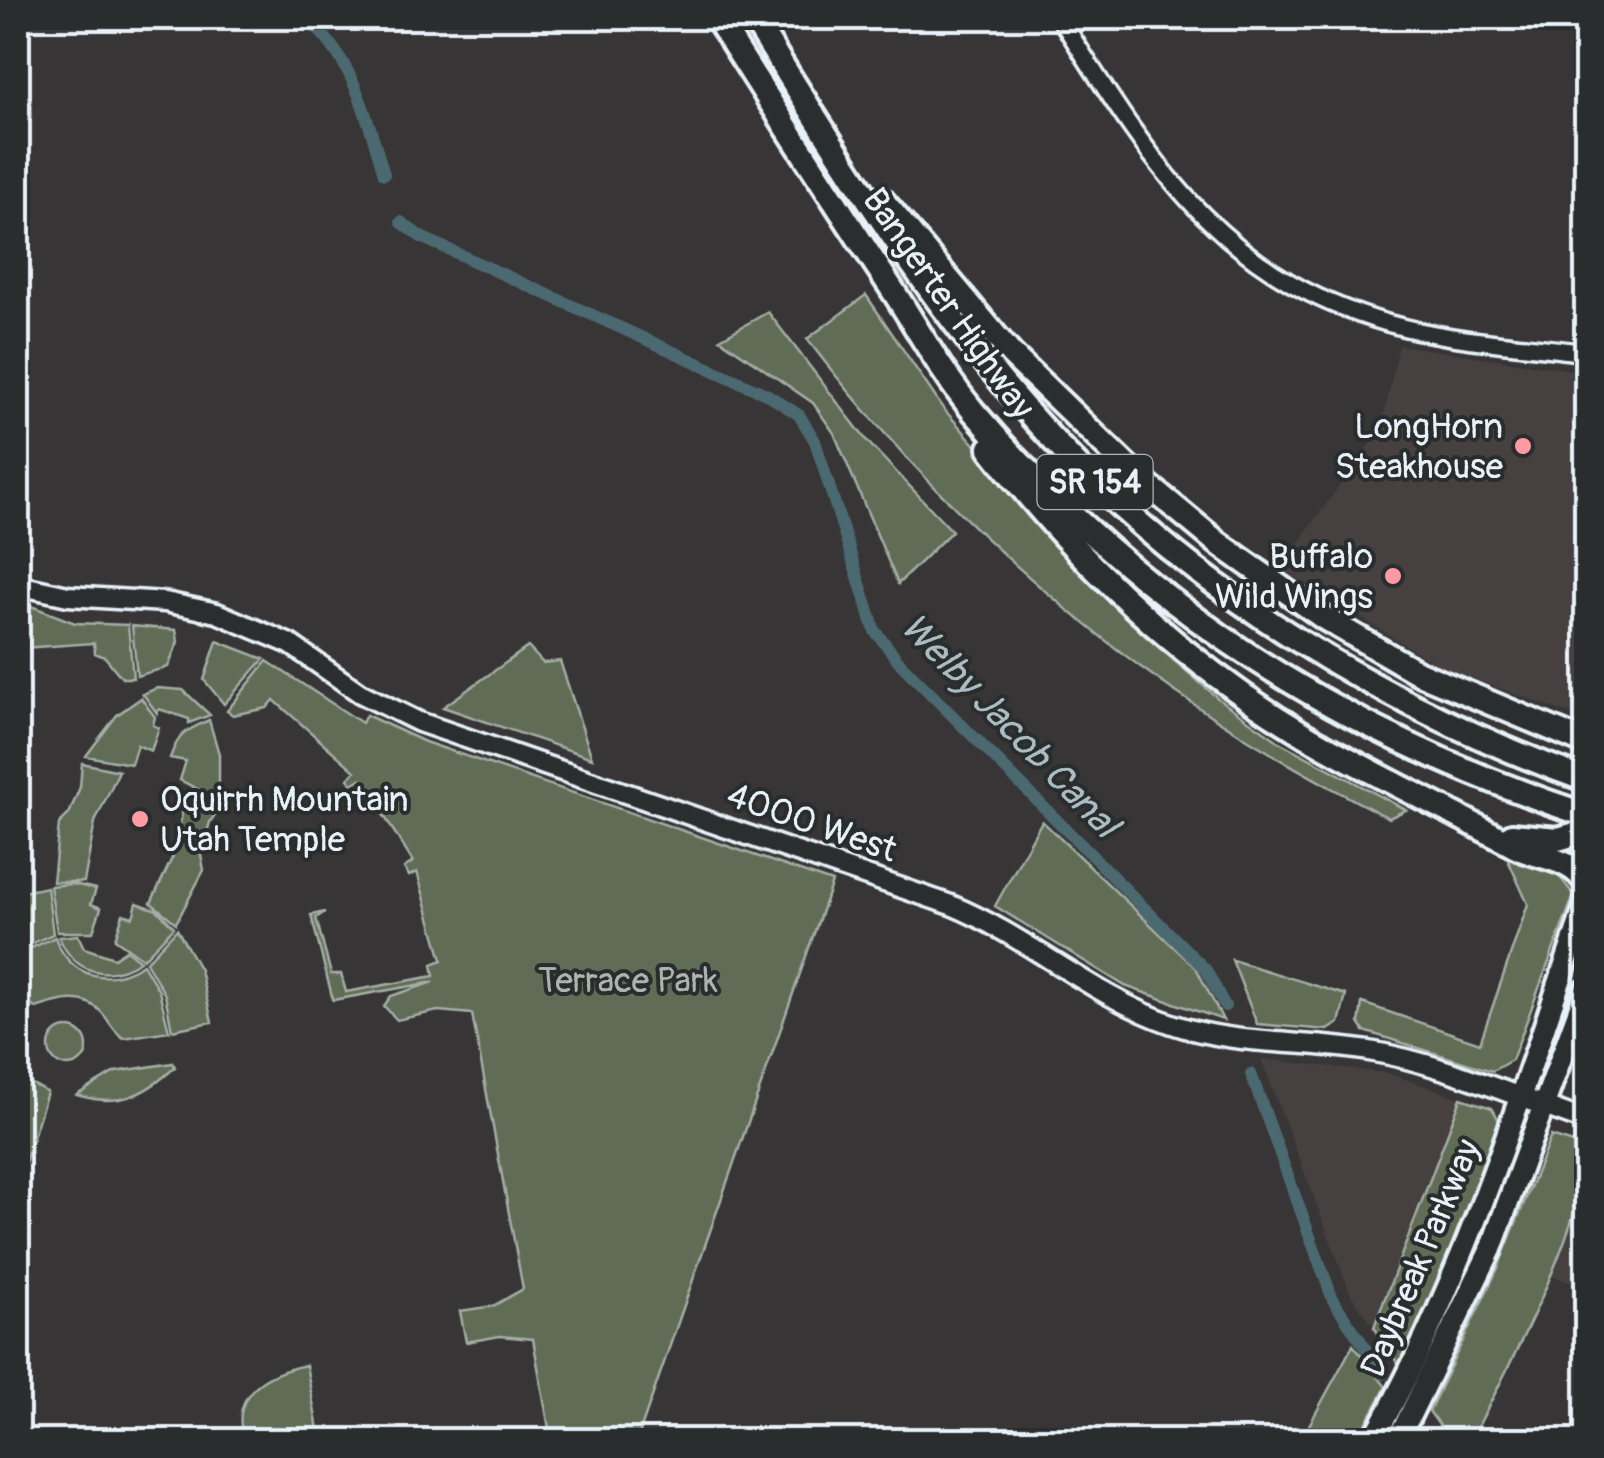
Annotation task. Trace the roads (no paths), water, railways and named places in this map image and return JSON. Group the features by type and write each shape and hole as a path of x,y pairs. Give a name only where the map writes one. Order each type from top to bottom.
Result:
{"highway":[{"name":"Bangerter Highway","path":"718,18 971,409 1114,553 1229,645 1304,692 1416,752 1585,826"},
{"name":"Bangerter Highway","path":"753,18 833,147 952,318 1030,414 1115,502 1217,583 1374,686 1460,730 1586,780"},
{"path":"833,147 1011,354 1137,476 1218,544 1324,618 1418,672 1586,743"},
{"path":"971,409 988,447 1046,518 1119,592 1207,670 1304,734 1499,834 1511,844 1574,867 1586,883"},
{"path":"1555,728 1586,731"},
{"path":"1499,834 1548,840 1585,826"}],"main road":[{"name":"4000 West","path":"18,585 68,596 180,604 254,626 399,714 951,905 1000,928 1126,1004 1178,1026 1232,1038 1374,1052 1586,1121"},
{"name":"Daybreak Parkway","path":"1374,1440 1448,1292 1586,903"},
{"name":"Daybreak Parkway","path":"1398,1440 1478,1278 1584,1003"}],"street":[{"path":"1060,18 1168,181 1220,232 1277,274 1326,300 1405,328 1586,353"}],"waterway":[{"name":"Welby Jacob Canal","path":"306,18 336,51 347,70 384,174"},
{"name":"Welby Jacob Canal","path":"401,222 421,237 768,395 799,415 815,441 875,631 901,664 1206,970 1225,1006"},
{"name":"Welby Jacob Canal","path":"1251,1074 1333,1300 1383,1374"}],"place":[{"name":"LongHorn Steakhouse","path":"1523,446"},
{"name":"Buffalo Wild Wings","path":"1393,576"},
{"name":"Oquirrh Mountain Utah Temple","path":"140,819"}],"park label":[{"name":"Terrace Park","path":"628,980"}]}
